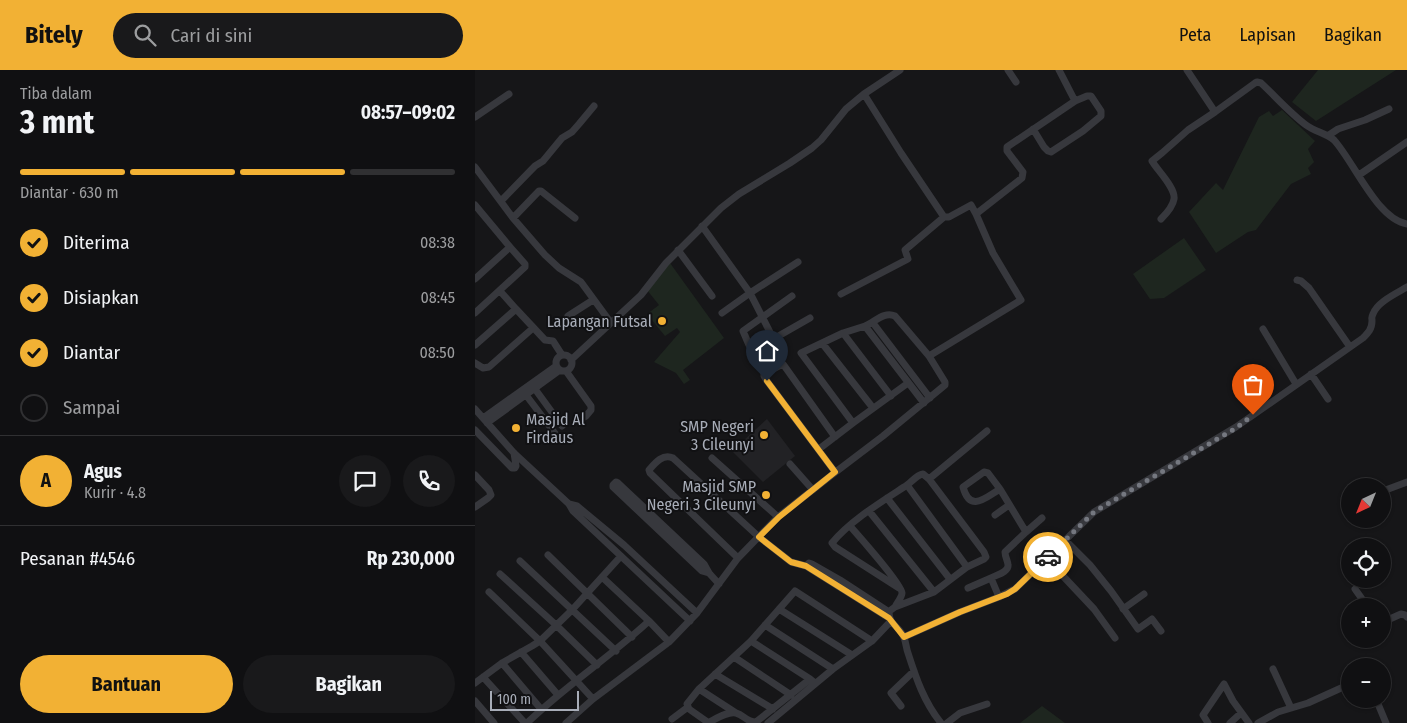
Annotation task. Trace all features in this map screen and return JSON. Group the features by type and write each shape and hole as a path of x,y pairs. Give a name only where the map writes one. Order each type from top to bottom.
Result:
{"street":[{"path":"571,360 641,295 666,263 721,208 739,194 812,148 821,140 846,109 864,94 900,70"},
{"path":"1008,70 1016,82"},
{"path":"1059,70 1075,101"},
{"path":"1187,70 1215,112"},
{"path":"1161,219 1169,210 1174,199 1173,190 1151,160 1162,153 1183,133 1259,82 1306,125 1317,132 1329,135 1338,144 1372,196 1396,221 1407,224"},
{"path":"475,117 509,94"},
{"path":"864,94 944,217"},
{"path":"976,214 1022,178 1023,172 1007,151 1009,145 1033,129 1075,101 1087,96 1091,96 1101,111 1101,116 1083,131 1051,152 1048,152 1044,147 1033,129"},
{"path":"501,201 535,166 543,161 563,138 572,132 594,106"},
{"path":"1329,135 1338,129 1389,109"},
{"path":"1359,175 1407,142"},
{"path":"475,167 513,218 553,263 581,282 611,323"},
{"path":"513,218 539,191 575,218"},
{"path":"475,205 526,266 475,313"},
{"path":"841,294 908,258 905,250 944,217 949,217 971,205 993,253 1021,300 929,356"},
{"path":"702,226 750,293 773,338 810,318"},
{"path":"475,279 510,247"},
{"path":"678,250 712,296"},
{"path":"722,312 798,262"},
{"path":"1297,280 1309,288 1350,347"},
{"path":"904,637 960,612 999,598 1015,589 1094,512 1236,428 1350,347 1369,332 1373,312 1376,308 1407,287"},
{"path":"485,421 561,369 571,368 571,360 567,356 562,355 553,341 545,340 500,291"},
{"path":"749,345 743,331 792,296"},
{"path":"567,316 593,300"},
{"path":"475,345 516,309"},
{"path":"566,723 593,699 669,642 697,613 738,558 779,517 944,386 945,383 929,356 895,316 886,314 873,323 843,333 801,352 853,423"},
{"path":"873,323 931,398"},
{"path":"865,326 924,403"},
{"path":"475,363 483,368 489,367 533,328"},
{"path":"1263,329 1296,384"},
{"path":"843,333 891,396"},
{"path":"822,343 873,408"},
{"path":"562,355 557,358 561,369 591,406 591,410 578,420"},
{"path":"835,437 783,364 766,373 764,376 835,472"},
{"path":"485,421 535,389 561,369"},
{"path":"1311,374 1328,399"},
{"path":"819,449 908,383"},
{"path":"535,389 562,426"},
{"path":"526,395 557,436"},
{"path":"475,409 514,452 569,504 573,511 690,621"},
{"path":"475,430 512,468 516,466 514,452"},
{"path":"929,479 987,432"},
{"path":"738,558 650,473 651,467 664,456 673,458 759,537 791,562 806,566 888,617 904,637 924,696 941,723"},
{"path":"712,458 779,517"},
{"path":"790,464 813,490"},
{"path":"1000,489 978,502 973,502 969,499 963,487 984,472 988,473 1000,489 1027,532"},
{"path":"895,607 933,592 967,567 984,559 986,555 929,479 923,474 869,511 833,541 832,544 899,588"},
{"path":"475,475 489,490 491,495 475,507"},
{"path":"709,573 702,571 613,485 616,482 618,483 703,564 719,584"},
{"path":"1391,488 1407,482"},
{"path":"907,485 967,567"},
{"path":"887,498 950,579"},
{"path":"569,504 577,506 624,545 697,613"},
{"path":"995,515 1009,504"},
{"path":"869,511 933,592"},
{"path":"968,588 1006,571 1008,564 1005,552 1042,518"},
{"path":"699,689 749,721 756,722 791,695 833,669 872,640 895,607 902,592 850,526"},
{"path":"1065,540 1090,565 1138,630 1152,619 1161,632"},
{"path":"547,555 632,637"},
{"path":"475,683 502,663 540,641 572,610 621,556"},
{"path":"1047,558 1094,609 1115,638"},
{"path":"520,561 616,650"},
{"path":"500,574 597,665"},
{"path":"602,577 669,642"},
{"path":"991,578 999,598"},
{"path":"1355,589 1361,598"},
{"path":"688,707 688,701 699,689 751,641 795,591 872,640"},
{"path":"489,592 540,641 593,699"},
{"path":"1123,609 1144,594"},
{"path":"779,609 852,655"},
{"path":"1391,618 1401,614 1405,614 1407,617"},
{"path":"483,676 526,723 649,621"},
{"path":"765,625 833,669"},
{"path":"751,641 813,681"},
{"path":"521,652 558,695"},
{"path":"734,657 791,695"},
{"path":"502,663 541,709"},
{"path":"1273,669 1291,708"},
{"path":"901,706 891,693 914,670"},
{"path":"715,674 773,709"},
{"path":"767,723 813,681"},
{"path":"1208,723 1203,716 1223,684 1249,723"},
{"path":"1258,723 1278,712 1308,703 1341,688"},
{"path":"475,701 494,723"},
{"path":"947,723 960,713 987,704"},
{"path":"672,719 688,707"},
{"path":"688,707 708,723 731,713 737,713"},
{"path":"1380,708 1386,723"},
{"path":"1230,723 1241,713"}],"shaded area":[{"path":"1318,70 1396,70 1316,121 1292,102"},
{"path":"1282,110 1315,141 1308,149 1314,162 1308,168 1311,174 1291,184 1256,230 1248,232 1216,253 1189,212 1216,183 1223,190 1259,117 1269,111 1273,116"},
{"path":"1184,238 1206,270 1164,298 1150,299 1133,274"},
{"path":"670,263 724,338 683,370 690,380 684,384 676,373 654,362 680,332 677,328 665,336 647,314 659,305 647,290"},
{"name":"SMP Negeri 3 Cileunyi","path":"767,419 795,456 763,482 732,451"},
{"path":"1042,706 1065,723 1020,723"}],"way so far":[{"path":"1048,557 1094,512 1236,428 1253,415"}],"place":[{"name":"Lapangan Futsal","path":"662,321"},
{"name":"Masjid Al Firdaus","path":"516,428"},
{"name":"SMP Negeri 3 Cileunyi","path":"764,435"},
{"name":"Masjid SMP Negeri 3 Cileunyi","path":"766,495"}],"route":[{"path":"767,381 835,472 779,517 759,537 791,562 806,566 889,618 904,637 1007,594 1015,589 1048,557"}]}
